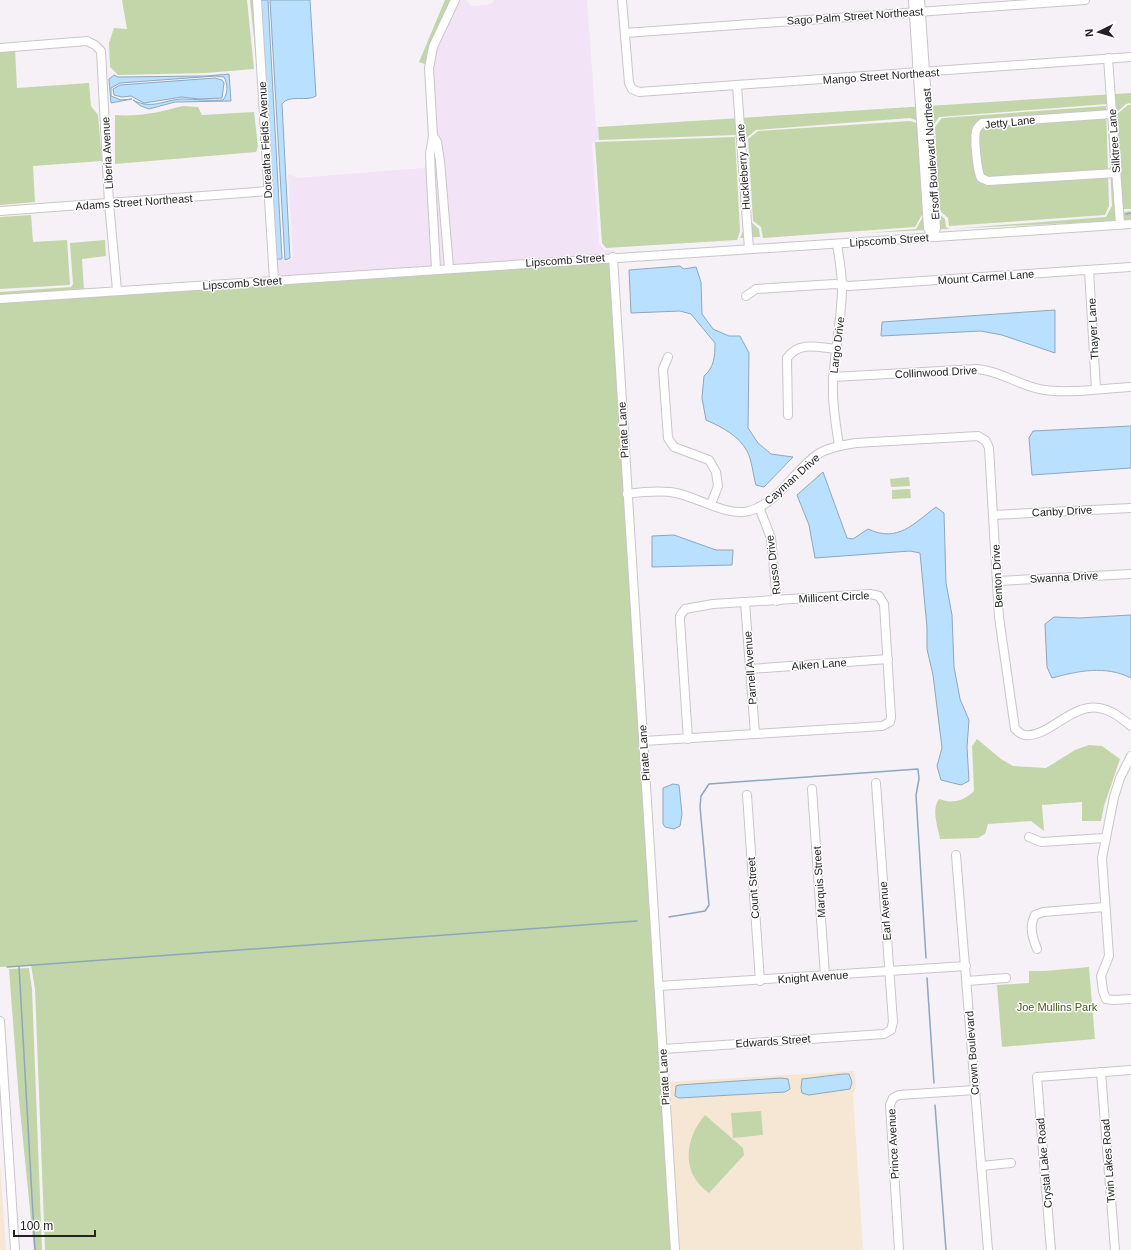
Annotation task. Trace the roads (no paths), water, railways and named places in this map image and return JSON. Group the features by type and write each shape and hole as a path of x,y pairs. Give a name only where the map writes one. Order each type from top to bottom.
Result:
{"street":[{"name":"Doreatha Fields Avenue","path":"257,0 274,281"},
{"path":"449,268 443,210 436,172 430,154 433,136 430,61 433,47 455,0"},
{"path":"622,0 625,33"},
{"name":"Ersoff Boulevard Northeast","path":"913,0 918,11"},
{"name":"Ersoff Boulevard Northeast","path":"920,0 918,11 926,138 930,192 936,228 933,237"},
{"name":"Sago Palm Street Northeast","path":"625,33 1085,0"},
{"name":"Mango Street Northeast","path":"625,33 628,83 632,89 642,92 1131,57"},
{"name":"Liberia Avenue","path":"0,48 87,41 99,47 102,56 109,203 117,290"},
{"name":"Silktree Lane","path":"1108,58 1120,224"},
{"name":"Huckleberry Lane","path":"737,86 749,249"},
{"name":"Jetty Lane","path":"1112,114 982,123 977,128 975,134 980,176 988,181 1116,173"},
{"path":"433,136 437,142 439,157 436,172 436,269"},
{"name":"Adams Street Northeast","path":"0,212 268,191"},
{"name":"Lipscomb Street","path":"0,299 613,257 838,244 1131,224"},
{"name":"Largo Drive","path":"838,244 842,285 841,322 836,349 833,409 839,446"},
{"name":"Pirate Lane","path":"613,257 675,1250"},
{"name":"Mount Carmel Lane","path":"746,296 756,289 842,285 849,286 1131,267"},
{"name":"Thayer Lane","path":"1089,270 1096,389"},
{"path":"788,415 788,358 793,351 800,346 836,349"},
{"path":"668,357 663,369 668,438 674,447 709,460 716,472 718,486 711,504"},
{"name":"Collinwood Drive","path":"834,377 977,369 990,370 1030,387 1045,391 1131,387"},
{"name":"Benton Drive","path":"839,446 856,443 978,436 986,441 989,448 999,616 1015,729 1023,735 1034,735 1080,710 1098,708 1113,712 1131,726"},
{"name":"Cayman Drive","path":"627,494 675,492 735,512 748,512 771,499 819,453 839,446"},
{"name":"Russo Drive","path":"759,507 771,538 777,601"},
{"name":"Canby Drive","path":"993,515 1131,508"},
{"name":"Swanna Drive","path":"998,580 1131,574"},
{"name":"Millicent Circle","path":"644,741 882,726 890,722 891,717 884,604 879,596 870,594 688,607 682,613 680,621 688,738"},
{"name":"Parnell Avenue","path":"745,602 755,734"},
{"name":"Aiken Lane","path":"750,669 888,659"},
{"path":"1131,756 1120,778 1114,797 1102,858 1109,956 1101,976 1102,991 1106,999 1131,999"},
{"name":"Earl Avenue","path":"876,783 893,1022 891,1030 884,1034"},
{"name":"Marquis Street","path":"812,789 826,976"},
{"name":"Count Street","path":"747,795 760,980"},
{"path":"1029,837 1041,842 1105,838"},
{"name":"Crown Boulevard","path":"956,855 988,1250"},
{"path":"1038,949 1032,937 1031,924 1035,915 1043,912 1105,907"},
{"name":"Knight Avenue","path":"659,986 966,966"},
{"path":"967,981 1006,978"},
{"path":"0,1021 15,1250"},
{"name":"Edwards Street","path":"663,1049 884,1034"},
{"path":"1102,1072 1131,1070"},
{"name":"Crystal Lake Road","path":"1051,1250 1037,1077 1102,1072"},
{"name":"Twin Lakes Road","path":"1102,1072 1115,1250"},
{"name":"Prince Avenue","path":"899,1250 890,1105 893,1098 899,1095 975,1090"},
{"path":"981,1166 1011,1163"}],"water":[{"path":"261,0 268,0 282,259 276,259 267,148 261,149 260,114 265,113"},
{"path":"270,0 310,0 316,96 312,98 289,99 282,104 290,258 285,260"},
{"path":"229,74 231,101 175,102 149,109 141,106 133,100 146,104 158,104 182,99 223,100 227,92 224,77 215,76 120,83 111,88 111,96 121,100 132,99 111,103 109,79 114,75 118,77 206,76"},
{"path":"215,78 222,80 224,83 222,98 199,99 182,97 144,103 131,96 122,97 114,95 113,89 120,85"},
{"path":"680,266 684,269 696,267 701,282 702,314 713,329 729,336 740,336 749,353 748,428 758,443 771,454 793,457 764,487 756,485 749,455 744,446 735,436 706,420 702,398 704,376 712,365 715,353 715,343 691,314 680,311 631,313 629,270"},
{"path":"1055,310 1055,353 1002,335 981,331 881,336 882,322"},
{"path":"1131,426 1131,468 1032,475 1029,438 1033,431"},
{"path":"823,472 847,538 853,539 868,529 879,533 897,533 905,530 936,507 944,513 946,583 952,615 954,667 960,699 969,720 967,747 969,781 961,785 941,780 937,766 942,748 933,675 927,649 927,627 920,553 910,551 815,558 809,525 797,495"},
{"path":"674,535 716,550 733,550 732,565 652,567 652,536"},
{"path":"1131,615 1131,678 1121,674 1101,670 1092,670 1052,678 1047,667 1045,624 1054,617 1079,618"},
{"path":"673,784 679,785 682,814 680,826 674,829 665,827 663,824 663,788"},
{"path":"849,1074 852,1082 850,1089 809,1095 802,1093 802,1079"},
{"path":"781,1078 788,1079 790,1089 785,1092 679,1098 675,1096 676,1086 679,1085"}],"waterway":[{"path":"1126,214 1131,213"},
{"path":"669,917 705,911 709,905 700,807 701,796 709,784 918,769 919,779 916,795 926,958"},
{"path":"7,967 637,921"},
{"path":"19,966 35,1250"},
{"path":"927,978 934,1083"},
{"path":"935,1105 946,1250"}],"park label":[{"name":"Joe Mullins Park","path":"1057,1007"}]}
